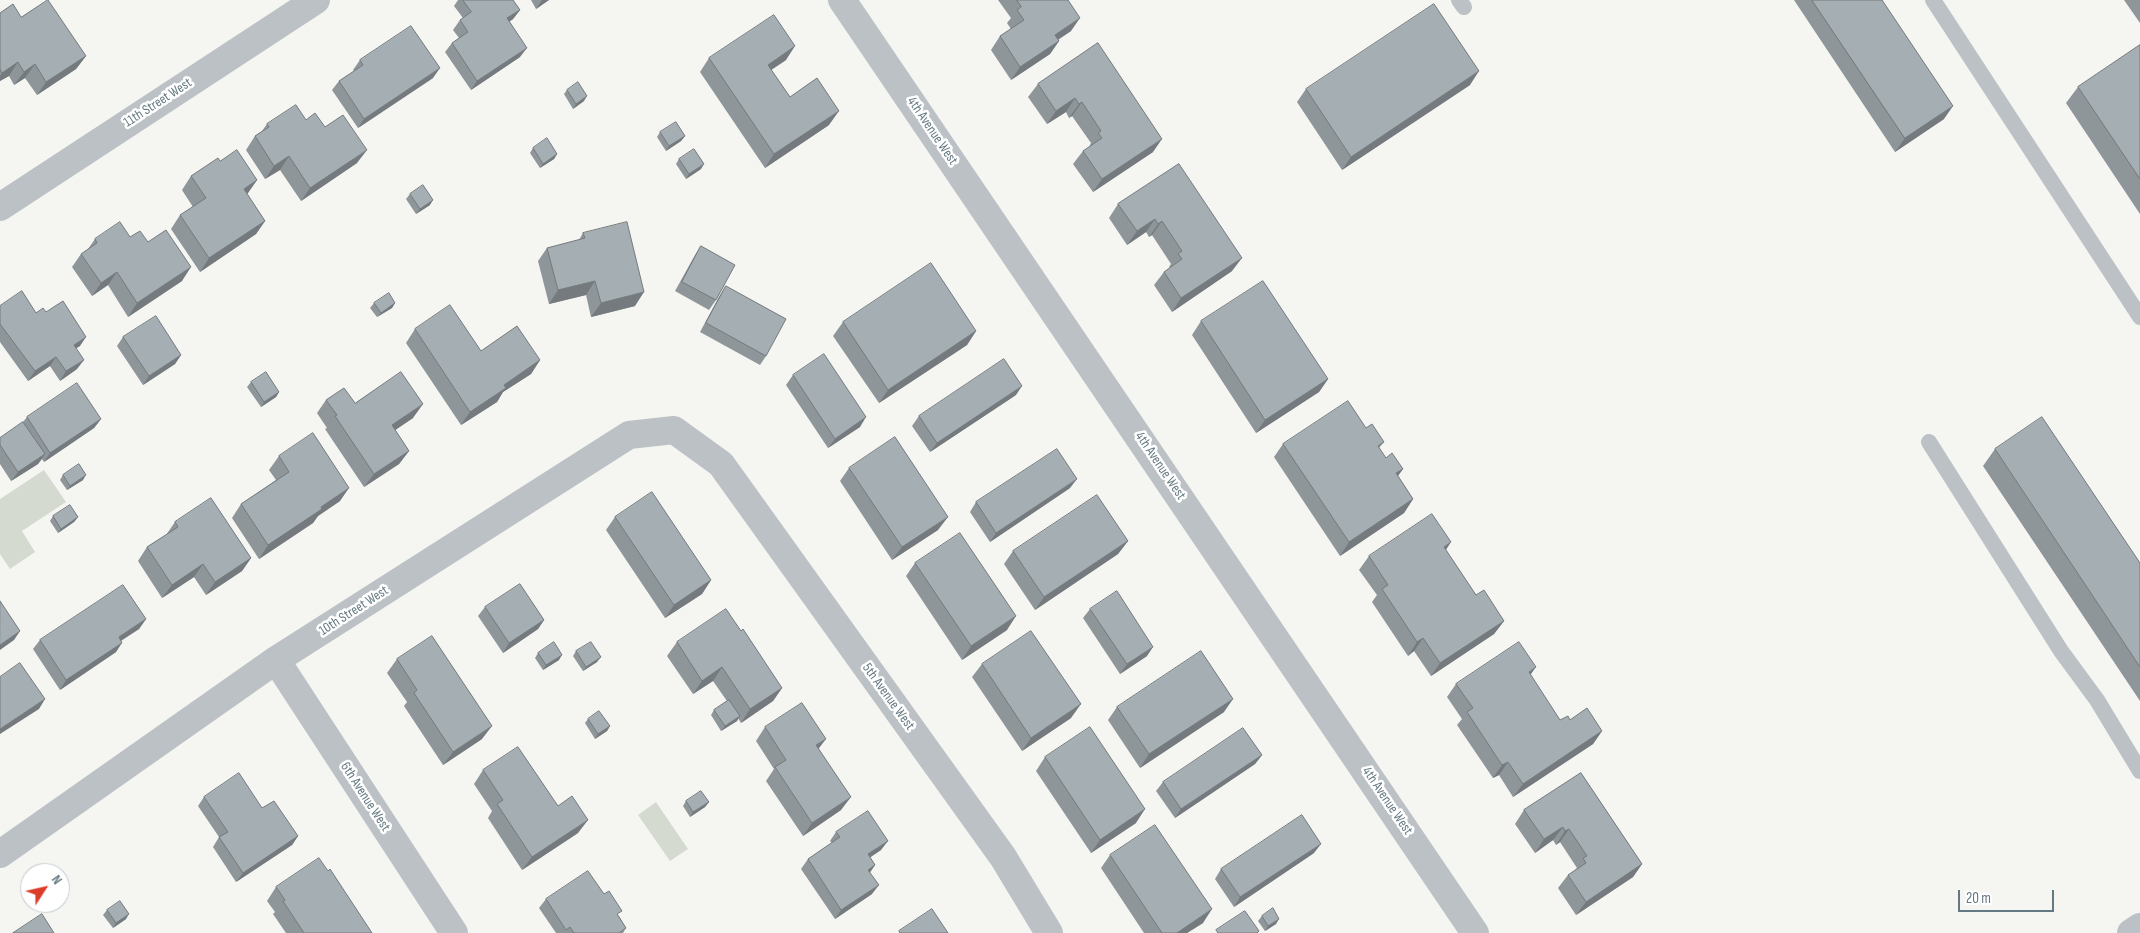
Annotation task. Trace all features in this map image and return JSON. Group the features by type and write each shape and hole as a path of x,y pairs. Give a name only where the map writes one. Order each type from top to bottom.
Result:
{"street":[{"name":"11th Street West","path":"0,207 316,0"},
{"name":"4th Avenue West","path":"842,0 1475,933"},
{"name":"10th Street West","path":"0,854 276,660 629,435 674,430 721,464"},
{"name":"5th Avenue West","path":"721,464 1003,858 1049,933"},
{"name":"6th Avenue West","path":"276,660 454,933"},
{"path":"2131,933 2140,927"}],"lane":[{"path":"1933,0 2140,317"},
{"path":"1929,442 2062,652 2097,700 2140,771"}],"shaded area":[{"path":"44,470 66,502 22,531 35,552 10,569 0,554 0,499"},
{"path":"656,802 688,849 670,861 638,815"}],"building":[{"path":"48,0 86,56 46,82 35,64 24,72 18,62 2,73 0,69 0,13 13,4 21,17"},
{"path":"463,0 513,0 520,10 507,18 527,48 477,81 452,43 468,32 460,20 471,12"},
{"path":"1017,0 1068,0 1080,18 1055,35 1059,41 1020,67 1000,36 1024,20 1017,10 1021,7"},
{"path":"1812,0 1882,0 1953,106 1905,138"},
{"path":"1434,4 1479,71 1351,157 1306,89"},
{"path":"774,15 795,46 768,65 790,97 817,78 839,111 774,154 709,58"},
{"path":"411,26 440,68 364,119 339,81 363,65 360,60"},
{"path":"1098,43 1162,139 1102,179 1083,151 1102,138 1098,133 1101,131 1082,102 1079,104 1075,98 1056,111 1038,84"},
{"path":"2140,45 2140,179 2078,87"},
{"path":"578,82 587,96 576,104 567,90"},
{"path":"296,105 306,120 315,113 325,127 343,115 367,150 310,188 289,156 274,166 255,136 269,127 267,124"},
{"path":"676,122 685,136 669,146 660,132"},
{"path":"547,138 557,154 543,164 533,148"},
{"path":"694,149 704,164 689,174 679,159"},
{"path":"237,150 257,180 244,189 265,221 209,258 180,215 206,198 191,176 218,158 220,161"},
{"path":"1179,164 1242,258 1181,298 1164,272 1182,259 1178,254 1182,251 1162,221 1158,224 1155,219 1137,231 1118,204"},
{"path":"423,185 433,200 420,209 410,194"},
{"path":"120,222 130,237 140,231 148,242 166,230 191,267 137,303 117,272 101,283 81,254 97,243 95,239"},
{"path":"627,222 644,292 601,303 595,281 558,290 547,248 585,238 583,233"},
{"path":"701,246 735,265 716,300 682,282"},
{"path":"931,263 976,331 888,390 843,322"},
{"path":"1263,281 1328,379 1265,420 1201,321"},
{"path":"726,286 786,319 766,356 706,323"},
{"path":"22,291 36,313 43,308 46,312 63,301 86,337 74,345 84,360 66,371 56,357 35,371 0,324 0,306"},
{"path":"389,293 395,303 381,313 374,303"},
{"path":"450,305 481,351 517,326 540,360 504,385 506,388 470,412 415,329"},
{"path":"156,316 181,355 149,376 123,337"},
{"path":"824,354 866,417 835,439 793,375"},
{"path":"1004,359 1022,386 937,443 919,416"},
{"path":"266,372 279,392 264,402 251,382"},
{"path":"401,372 423,404 392,425 409,451 374,474 326,400 344,388 355,403"},
{"path":"77,383 101,419 50,453 27,417"},
{"path":"1348,401 1366,428 1372,424 1384,442 1378,446 1386,458 1392,453 1403,469 1396,473 1413,499 1349,542 1283,444"},
{"path":"2042,417 2140,563 2140,667 1995,449"},
{"path":"23,422 45,454 18,472 0,445 0,438"},
{"path":"313,433 349,488 321,507 322,509 268,545 241,504 289,472 279,456"},
{"path":"895,437 948,517 902,547 849,468"},
{"path":"1057,449 1077,479 996,533 976,502"},
{"path":"79,464 86,475 70,486 63,475"},
{"path":"652,492 711,580 674,605 615,517"},
{"path":"1097,495 1128,541 1044,597 1013,551"},
{"path":"211,498 251,558 215,582 203,564 172,585 147,547 178,527 175,522"},
{"path":"70,505 78,517 61,529 53,516"},
{"path":"1432,514 1451,542 1444,547 1476,595 1484,590 1504,621 1440,663 1423,638 1417,642 1382,589 1388,585 1369,556"},
{"path":"960,533 1016,616 971,646 915,563"},
{"path":"520,584 544,620 509,643 485,607"},
{"path":"123,585 146,619 119,637 122,643 66,680 40,640"},
{"path":"1117,591 1153,647 1127,664 1090,609"},
{"path":"0,601 20,631 0,645"},
{"path":"726,609 741,631 743,629 782,688 750,709 722,667 702,681 677,642"},
{"path":"1031,631 1081,704 1031,738 982,664"},
{"path":"432,636 492,726 453,752 414,693 417,690 397,659"},
{"path":"554,642 562,655 546,665 538,653"},
{"path":"591,642 601,657 586,667 576,651"},
{"path":"1519,642 1536,667 1529,672 1560,720 1568,716 1570,720 1587,708 1602,731 1523,784 1508,762 1502,765 1467,712 1473,708 1456,684"},
{"path":"1201,651 1233,699 1149,754 1117,707"},
{"path":"20,663 45,699 0,729 0,677"},
{"path":"729,700 740,716 725,726 714,710"},
{"path":"802,703 826,739 816,745 851,797 812,823 775,767 786,760 765,727"},
{"path":"599,711 610,726 598,734 588,719"},
{"path":"1090,727 1145,809 1100,840 1045,757"},
{"path":"1243,728 1262,755 1181,809 1163,782"},
{"path":"518,747 558,806 572,796 588,820 532,857 497,804 503,800 483,770"},
{"path":"239,773 262,808 274,801 298,836 243,873 219,837 228,832 204,797"},
{"path":"1581,773 1642,864 1586,902 1568,875 1586,863 1583,858 1587,856 1569,829 1565,831 1563,827 1544,839 1524,810"},
{"path":"701,791 709,802 693,812 686,801"},
{"path":"868,811 888,841 868,854 875,865 868,870 879,885 841,910 808,859 840,837 836,832"},
{"path":"1302,815 1321,844 1240,897 1221,869"},
{"path":"1155,825 1212,909 1177,933 1162,933 1110,855"},
{"path":"319,858 328,871 330,869 372,933 304,933 276,887"},
{"path":"588,871 604,894 609,891 622,911 617,914 626,928 619,933 574,933 570,927 566,930 546,899"},
{"path":"120,901 129,914 116,923 107,910"},
{"path":"1273,908 1279,919 1268,926 1262,916"},
{"path":"932,909 948,933 900,933 899,931"},
{"path":"1245,911 1259,931 1257,933 1218,933 1216,930"},
{"path":"42,914 54,933 13,933"}]}
